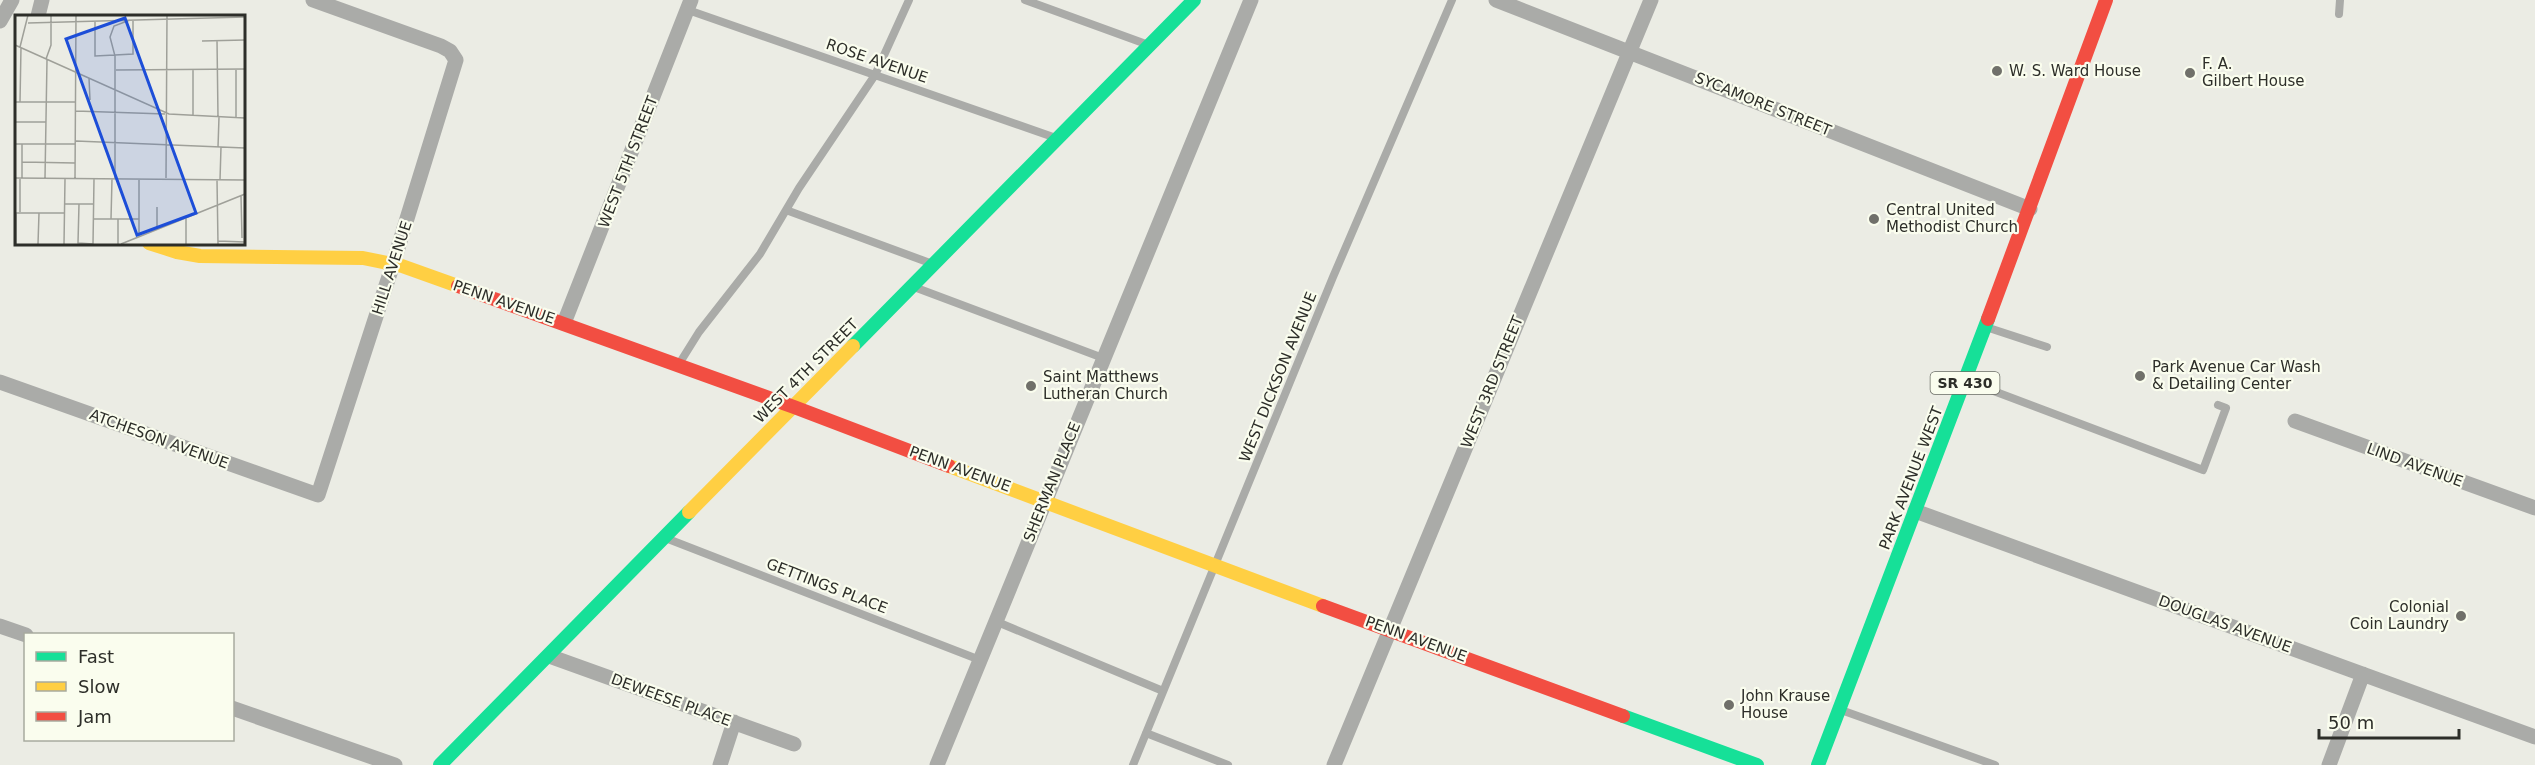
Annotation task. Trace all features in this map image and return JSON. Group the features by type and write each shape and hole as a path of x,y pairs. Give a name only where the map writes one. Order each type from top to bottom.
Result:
{"main road":[{"name":"WEST 4TH STREET","path":"440,765 1194,0"},
{"name":"PARK AVENUE WEST","path":"1818,765 1966,380 2106,0"},
{"name":"PENN AVENUE","path":"152,244 200,256 343,257 393,264 564,323 794,407 1215,566 1757,765"}],"street":[{"path":"0,21 12,0"},
{"path":"38,15 42,0"},
{"name":"HILL AVENUE","path":"313,0 441,46 450,51 456,60 318,495"},
{"name":"SHERMAN PLACE","path":"937,765 1251,0"},
{"name":"SYCAMORE STREET","path":"1496,0 2030,209"},
{"name":"WEST 3RD STREET","path":"1334,765 1651,0"},
{"name":"WEST 5TH STREET","path":"564,323 690,5"},
{"name":"ATCHESON AVENUE","path":"0,382 318,495"},
{"name":"LIND AVENUE","path":"2295,421 2535,508"},
{"name":"DOUGLAS AVENUE","path":"1915,512 2535,737"},
{"path":"0,626 24,634"},
{"name":"DEWEESE PLACE","path":"549,656 794,744"},
{"path":"2330,765 2363,674"},
{"path":"234,709 395,765"},
{"path":"720,765 734,722"}],"lane":[{"path":"679,365 699,332 759,254 875,75 909,0"},
{"path":"1025,0 1150,45"},
{"name":"WEST DICKSON AVENUE","path":"1133,765 1328,289 1452,0"},
{"path":"2338,14 2340,0"},
{"name":"ROSE AVENUE","path":"690,5 875,75 1057,138"},
{"path":"786,210 934,264"},
{"path":"912,286 1103,358"},
{"path":"1985,327 2047,347"},
{"path":"1966,380 2203,470 2226,408 2218,405"},
{"name":"GETTINGS PLACE","path":"664,538 980,660"},
{"path":"995,621 1163,691"},
{"path":"1840,710 1995,765"},
{"path":"1146,733 1228,765"}],"traffic: fast":[{"path":"853,346 1194,0"},
{"path":"1818,765 1988,319"},
{"path":"440,765 689,512"},
{"path":"1623,716 1757,765"}],"traffic: slow":[{"path":"152,244 200,256 363,258 402,266 458,286"},
{"path":"689,512 853,346"},
{"path":"949,466 1323,606"}],"traffic: jam":[{"path":"1988,319 2106,0"},
{"path":"458,286 794,407 949,466"},
{"path":"1323,606 1623,716"}],"place":[{"name":"W. S. Ward House","path":"1997,71"},
{"name":"F. A. Gilbert House","path":"2190,73"},
{"name":"Central United Methodist Church","path":"1874,219"},
{"name":"Park Avenue Car Wash & Detailing Center","path":"2140,376"},
{"name":"Saint Matthews Lutheran Church","path":"1031,386"},
{"name":"Colonial Coin Laundry","path":"2461,616"},
{"name":"John Krause House","path":"1729,705"}]}
